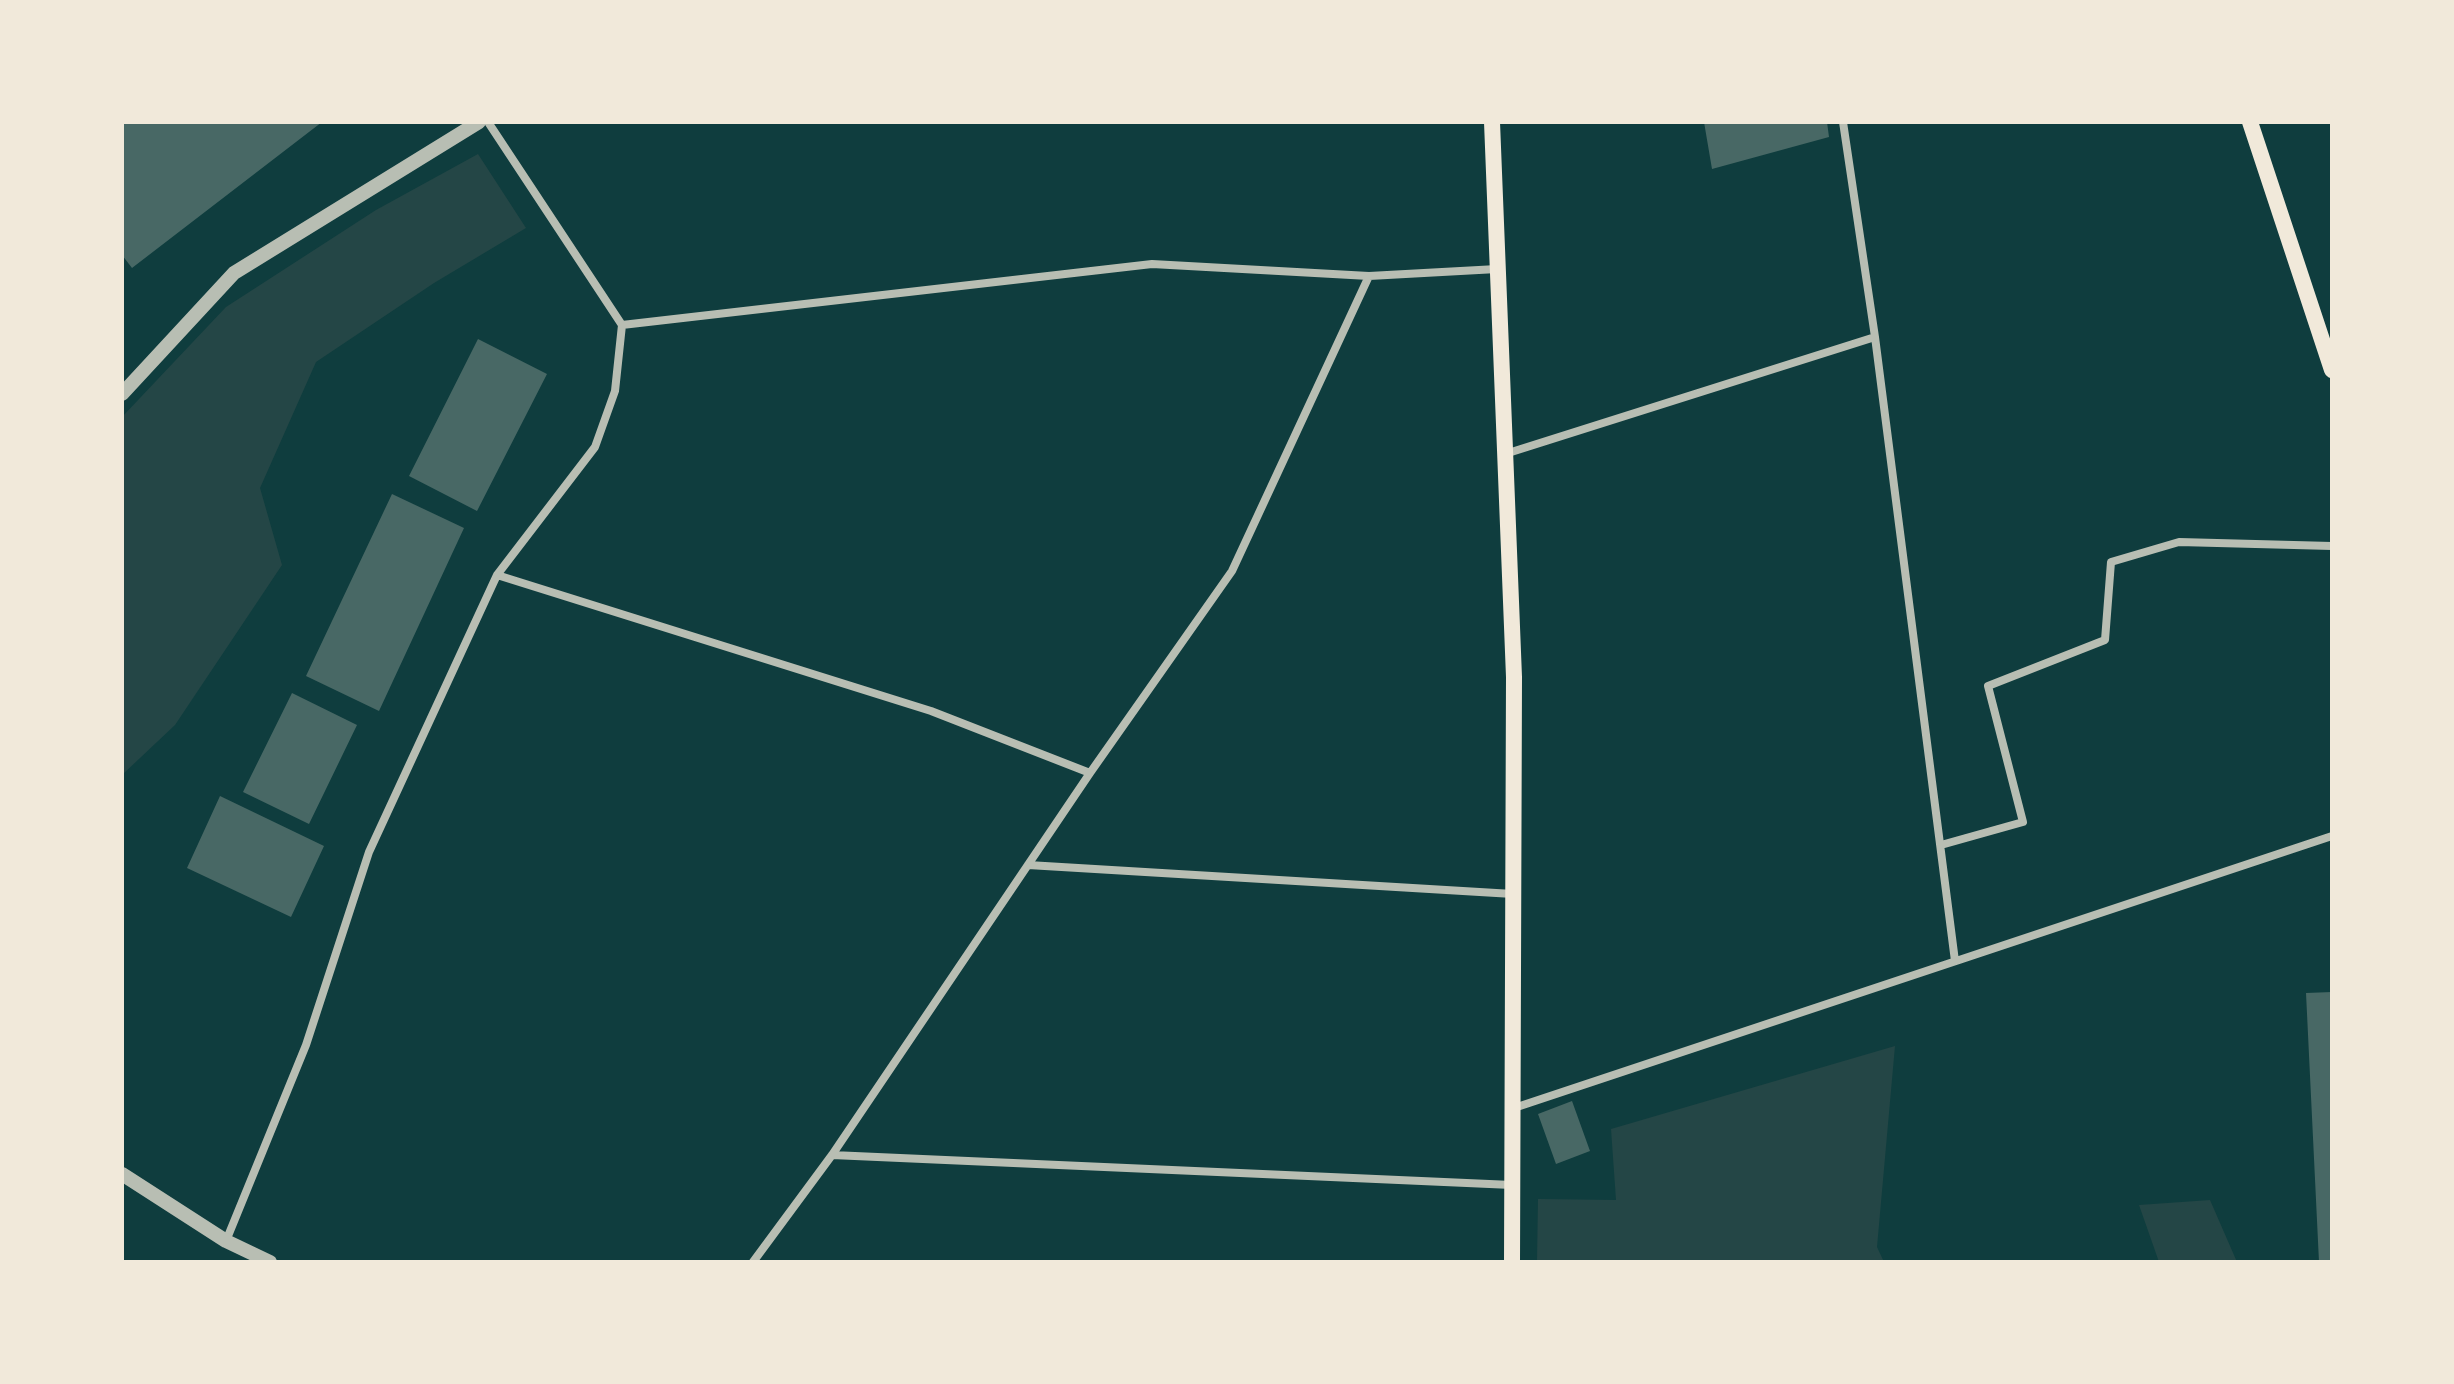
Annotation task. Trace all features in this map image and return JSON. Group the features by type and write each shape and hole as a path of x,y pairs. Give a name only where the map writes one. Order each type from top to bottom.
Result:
{"main road":[{"path":"1492,122 1514,677 1512,1262"},
{"path":"2250,122 2332,370"}],"street":[{"path":"122,394 234,273 479,122"},
{"path":"226,1241 306,1045 369,852 497,575 595,447 615,391 622,325 488,122"},
{"path":"1843,122 1875,337 1955,961"},
{"path":"622,325 1152,264 1369,276 1497,269"},
{"path":"753,1262 832,1155 1090,773 1232,571 1369,276"},
{"path":"1505,454 1875,337"},
{"path":"1941,845 2023,822 1988,686 2105,640 2111,562 2179,542 2332,546"},
{"path":"497,575 931,711 1090,773"},
{"path":"1513,1108 2332,836"},
{"path":"1028,865 1513,894"},
{"path":"832,1155 1512,1185"},
{"path":"122,1174 226,1241 270,1262"}],"shaded area":[{"path":"478,154 526,228 434,283 316,362 260,488 282,565 175,725 122,775 122,417 226,307 376,210"},
{"path":"1895,1046 1877,1247 1884,1262 1537,1262 1538,1199 1616,1200 1611,1129"},
{"path":"2210,1200 2237,1262 2159,1262 2139,1205"}],"building":[{"path":"122,122 322,122 132,268 122,255"},
{"path":"1704,122 1827,122 1829,137 1712,169"},
{"path":"478,339 547,374 477,511 409,476"},
{"path":"392,494 464,528 379,711 306,676"},
{"path":"292,693 357,725 309,824 243,792"},
{"path":"220,796 324,846 291,917 187,868"},
{"path":"2332,992 2332,1262 2319,1262 2306,993"},
{"path":"1572,1101 1590,1151 1556,1164 1538,1114"}]}
